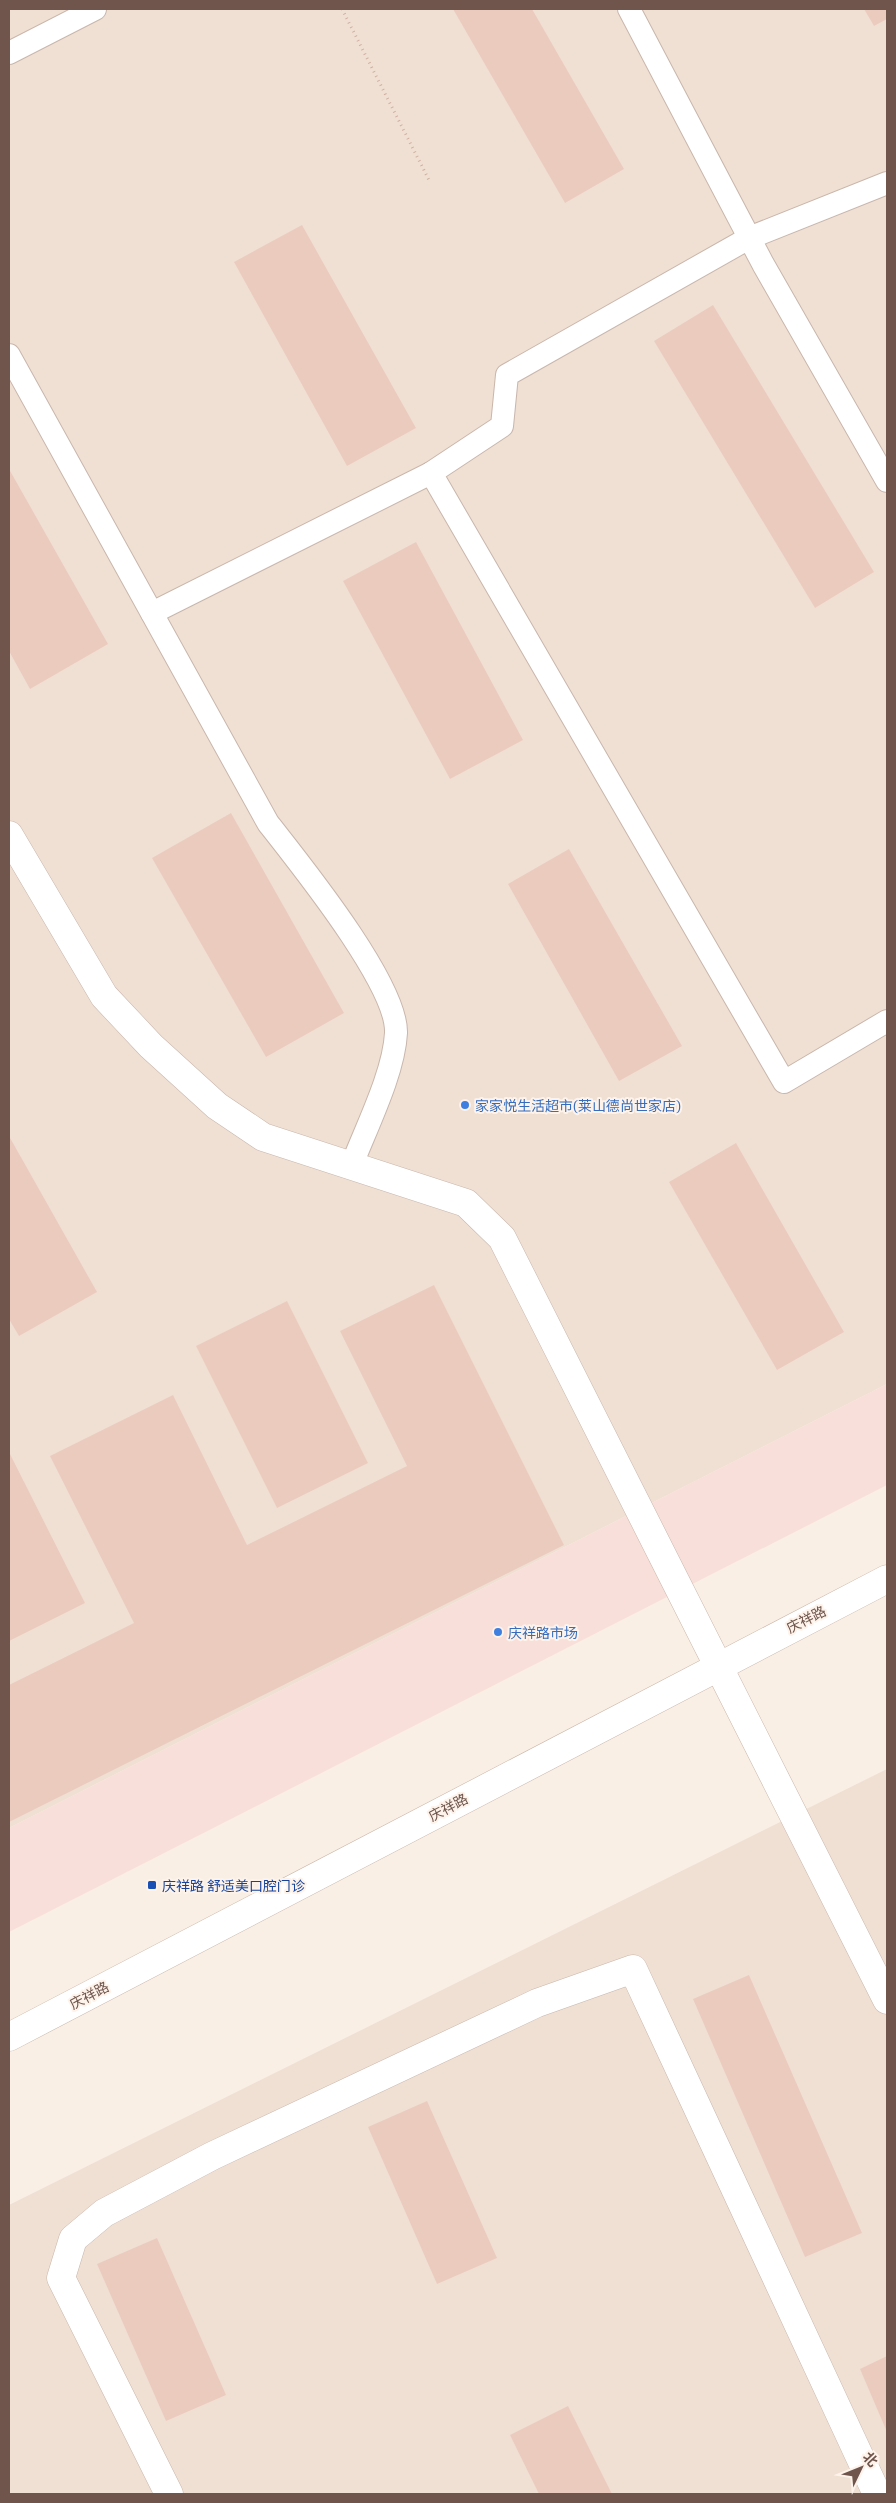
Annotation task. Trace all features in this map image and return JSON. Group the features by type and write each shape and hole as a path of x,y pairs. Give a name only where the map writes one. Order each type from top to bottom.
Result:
{"street":[{"path":"9,835 104,996 151,1046 217,1106 263,1137 466,1203 502,1238 887,2000"},
{"name":"庆祥路","path":"9,2037 887,1579"},
{"path":"170,2494 61,2278 72,2239 104,2213 212,2156 538,2003 633,1969 877,2494"}],"lane":[{"path":"9,53 95,9"},
{"path":"628,9 749,238 887,481"},
{"path":"152,613 431,473 502,426 507,374 749,238 887,183"},
{"path":"9,355 268,823 333,911 377,976 391,1005 396,1032 390,1064 351,1167"},
{"path":"431,473 784,1082 887,1022"}],"path":[{"path":"342,9 430,182"}],"shaded area":[{"path":"9,9 887,9 887,1384 9,1828"},
{"name":"庆祥路市场","path":"887,1384 887,1485 9,1932 9,1828"},
{"path":"887,1769 887,2494 9,2494 9,2205"}],"building":[{"path":"453,9 532,9 624,169 565,203"},
{"path":"864,9 887,9 887,19 874,26"},
{"path":"302,225 416,428 347,466 234,262"},
{"path":"713,305 874,572 815,608 654,341"},
{"path":"9,469 108,644 30,689 9,651"},
{"path":"416,542 523,740 450,779 343,581"},
{"path":"231,813 344,1013 266,1057 152,858"},
{"path":"569,849 682,1046 619,1081 508,884"},
{"path":"9,1136 97,1292 19,1336 9,1319"},
{"path":"736,1143 844,1332 777,1370 669,1182"},
{"path":"434,1285 564,1545 9,1822 9,1685 134,1623 50,1456 173,1395 247,1545 407,1466 340,1331"},
{"path":"287,1301 368,1463 277,1508 196,1346"},
{"path":"9,1452 85,1603 9,1641"},
{"path":"749,1975 862,2233 805,2257 693,1999"},
{"path":"427,2101 497,2258 437,2284 368,2127"},
{"path":"157,2238 226,2395 166,2421 97,2264"},
{"path":"887,2356 887,2432 860,2369"},
{"path":"568,2406 612,2494 539,2494 510,2435"}],"place":[{"name":"家家悦生活超市(莱山德尚世家店)","path":"465,1105"},
{"name":"庆祥路市场","path":"498,1632"},
{"name":"庆祥路 舒适美口腔门诊","path":"152,1885"}]}
